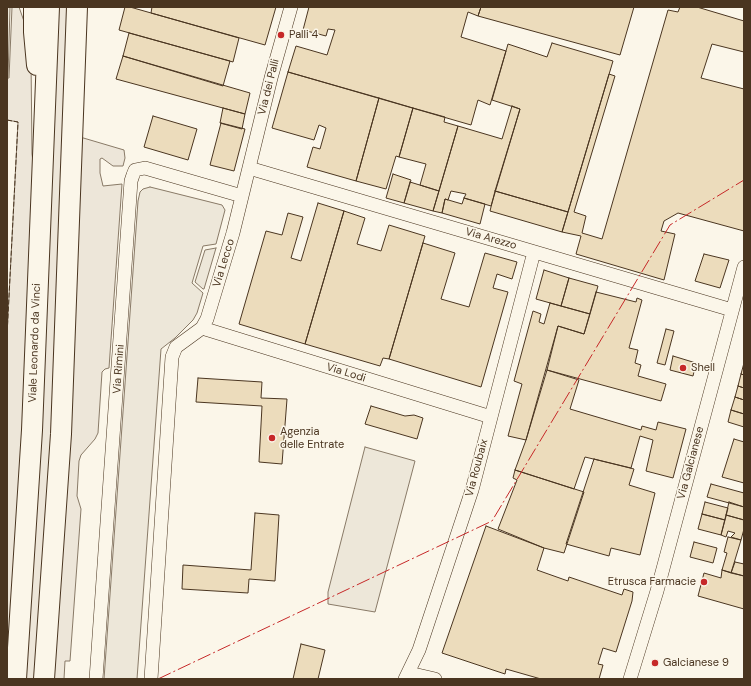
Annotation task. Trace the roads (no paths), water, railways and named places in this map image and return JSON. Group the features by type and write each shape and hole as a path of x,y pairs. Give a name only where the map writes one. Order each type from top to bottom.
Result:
{"highway":[{"path":"34,7 35,55 45,123"},
{"name":"Viale Leonardo da Vinci","path":"16,679 32,430 49,7"},
{"path":"44,679 61,434 77,7"}],"street":[{"name":"Via dei Palli","path":"242,196 271,78 291,7"},
{"name":"Via Rimini","path":"96,679 131,181 135,170 144,168 242,196"},
{"name":"Via Arezzo","path":"249,168 732,310"},
{"name":"Via Lecco","path":"202,328 207,319 233,233 242,196"},
{"name":"Via Roubaix","path":"407,676 418,650 472,490 534,252"},
{"name":"Via Galcianese","path":"630,679 638,658 744,267"},
{"name":"Via Lodi","path":"202,328 491,417"},
{"path":"150,679 172,357 176,348 202,328"},
{"name":"Via Galcianese","path":"636,679 638,658"},
{"path":"407,676 434,679"}],"place":[{"name":"Palli 4","path":"281,35"},
{"name":"Shell","path":"683,368"},
{"name":"Agenzia delle Entrate","path":"272,438"},
{"name":"Etrusca Farmacie","path":"704,582"},
{"name":"Galcianese 9","path":"655,663"}]}
